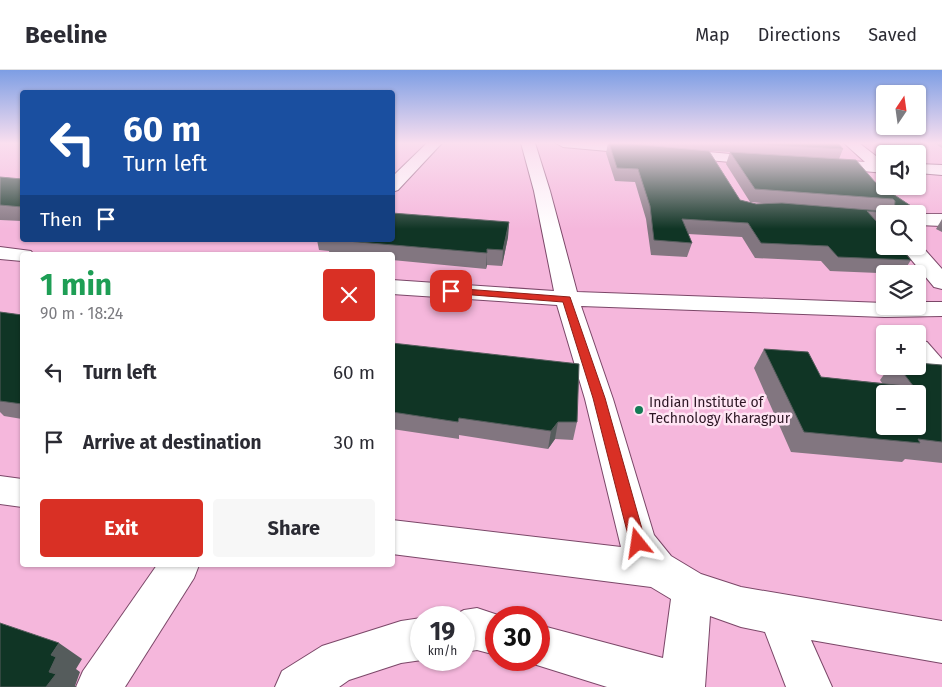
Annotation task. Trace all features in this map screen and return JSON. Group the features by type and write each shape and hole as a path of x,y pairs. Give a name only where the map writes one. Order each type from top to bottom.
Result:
{"street":[{"path":"395,184 407,172"},
{"path":"536,172 567,299 599,398 638,543 657,569 692,590 741,607 942,642"},
{"path":"851,217 876,221"},
{"path":"926,220 942,220"},
{"path":"0,253 20,255"},
{"path":"918,255 942,282"},
{"path":"395,287 567,299 876,310"},
{"path":"926,309 942,309"},
{"path":"889,315 898,325"},
{"path":"926,357 942,376"},
{"path":"0,490 20,493"},
{"path":"395,537 657,569"},
{"path":"99,687 179,567"},
{"path":"550,649 682,686 692,590"},
{"path":"778,613 809,687"},
{"path":"298,687 338,662 410,641"}],"building":[{"path":"639,172 722,172 740,200 756,204 782,203 876,211 867,211 876,221 876,255 907,255 911,260 838,257 828,246 761,243 748,223 682,219 692,243 654,240 650,206"},
{"path":"743,172 866,172 876,183 876,195 894,195 910,205 895,205 893,199 755,189"},
{"path":"0,177 20,179 20,207 0,205"},
{"path":"395,213 509,222 503,250 487,249 487,253 358,242 395,242"},
{"path":"0,312 20,315 20,404 0,401"},
{"path":"395,343 579,364 577,422 558,422 551,431 459,418 458,422 395,412"},
{"path":"764,349 808,352 821,377 895,385 876,385 876,435 926,435 926,385 912,385 905,375 926,375 926,364 942,365 942,442 918,439 920,443 804,432"},
{"path":"0,623 59,643 51,655 56,657 49,672 56,674 46,687 0,687"}],"place":[{"name":"Indian Institute of Technology Kharagpur","path":"639,410"}],"route":[{"path":"451,291 567,299 599,398 638,543"}]}
